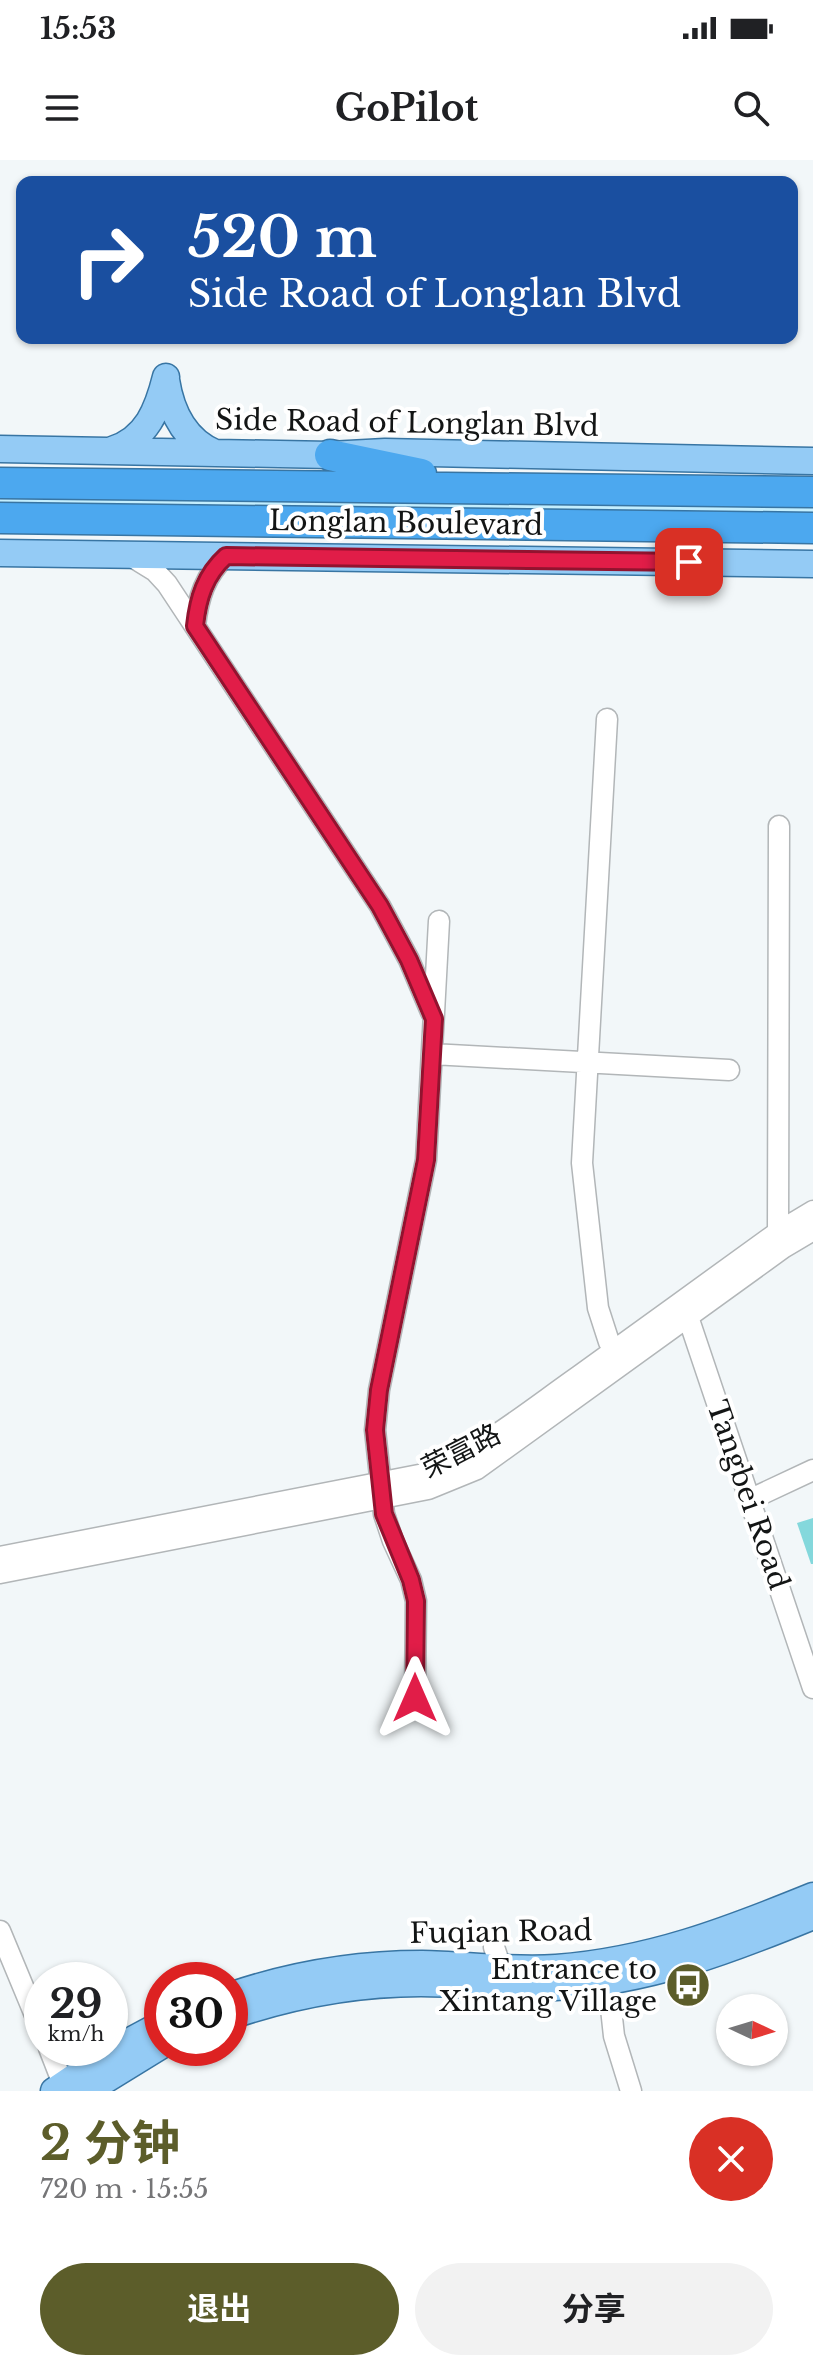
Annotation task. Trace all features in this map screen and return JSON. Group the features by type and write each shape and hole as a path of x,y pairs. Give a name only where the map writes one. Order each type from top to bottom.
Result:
{"highway":[{"path":"330,455 485,488"},
{"name":"Longlan Boulevard","path":"0,483 813,492"},
{"name":"Longlan Boulevard","path":"0,518 813,528"}],"main road":[{"path":"110,450 136,438 149,423 159,403 166,377 169,402 184,430 195,442 217,453"},
{"name":"Side Road of Longlan Blvd","path":"0,449 330,455 385,452 813,461"},
{"path":"0,553 813,564"},
{"name":"Fuqian Road","path":"248,1991 281,1981 361,1967 419,1964 566,1967 652,1954 711,1936 813,1896"},
{"name":"Fuqian Road","path":"248,2011 352,1987 419,1983 501,1968 554,1987 608,1981 705,1959 813,1916"},
{"path":"68,2090 119,2047 144,2034"},
{"path":"68,2090 144,2054"}],"street":[{"path":"128,555 155,571 167,584 380,906 409,960 434,1019"},
{"path":"195,626 200,595 207,579 226,556"},
{"path":"607,719 582,1183 598,1308 614,1350"},
{"path":"778,1232 779,826"},
{"path":"415,1698 416,1601 411,1580 387,1525 375,1430 376,1410 426,1160 439,921"},
{"path":"432,1054 729,1070"},
{"name":"荣富路","path":"0,1557 381,1490 428,1489 477,1469 685,1309 778,1232 813,1211"},
{"name":"荣富路","path":"0,1573 381,1490 424,1474 465,1455 614,1350 813,1230"},
{"name":"Tangbei Road","path":"685,1309 813,1688"},
{"path":"749,1500 813,1470"},
{"path":"0,1931 24,1989"},
{"path":"608,1981 614,2036 631,2091"},
{"path":"57,2066 68,2090"}],"shaded area":[{"path":"0,496 813,506 813,515 0,505"}],"building":[{"path":"813,1518 813,1564 811,1564 797,1523"}],"place":[{"name":"Entrance to Xintang Village","path":"688,1985"}],"route":[{"path":"415,1698 416,1601 411,1580 384,1514 375,1430 379,1390 426,1160 434,1019 409,960 380,906 195,626 200,595 215,566 226,556 689,562"}]}
